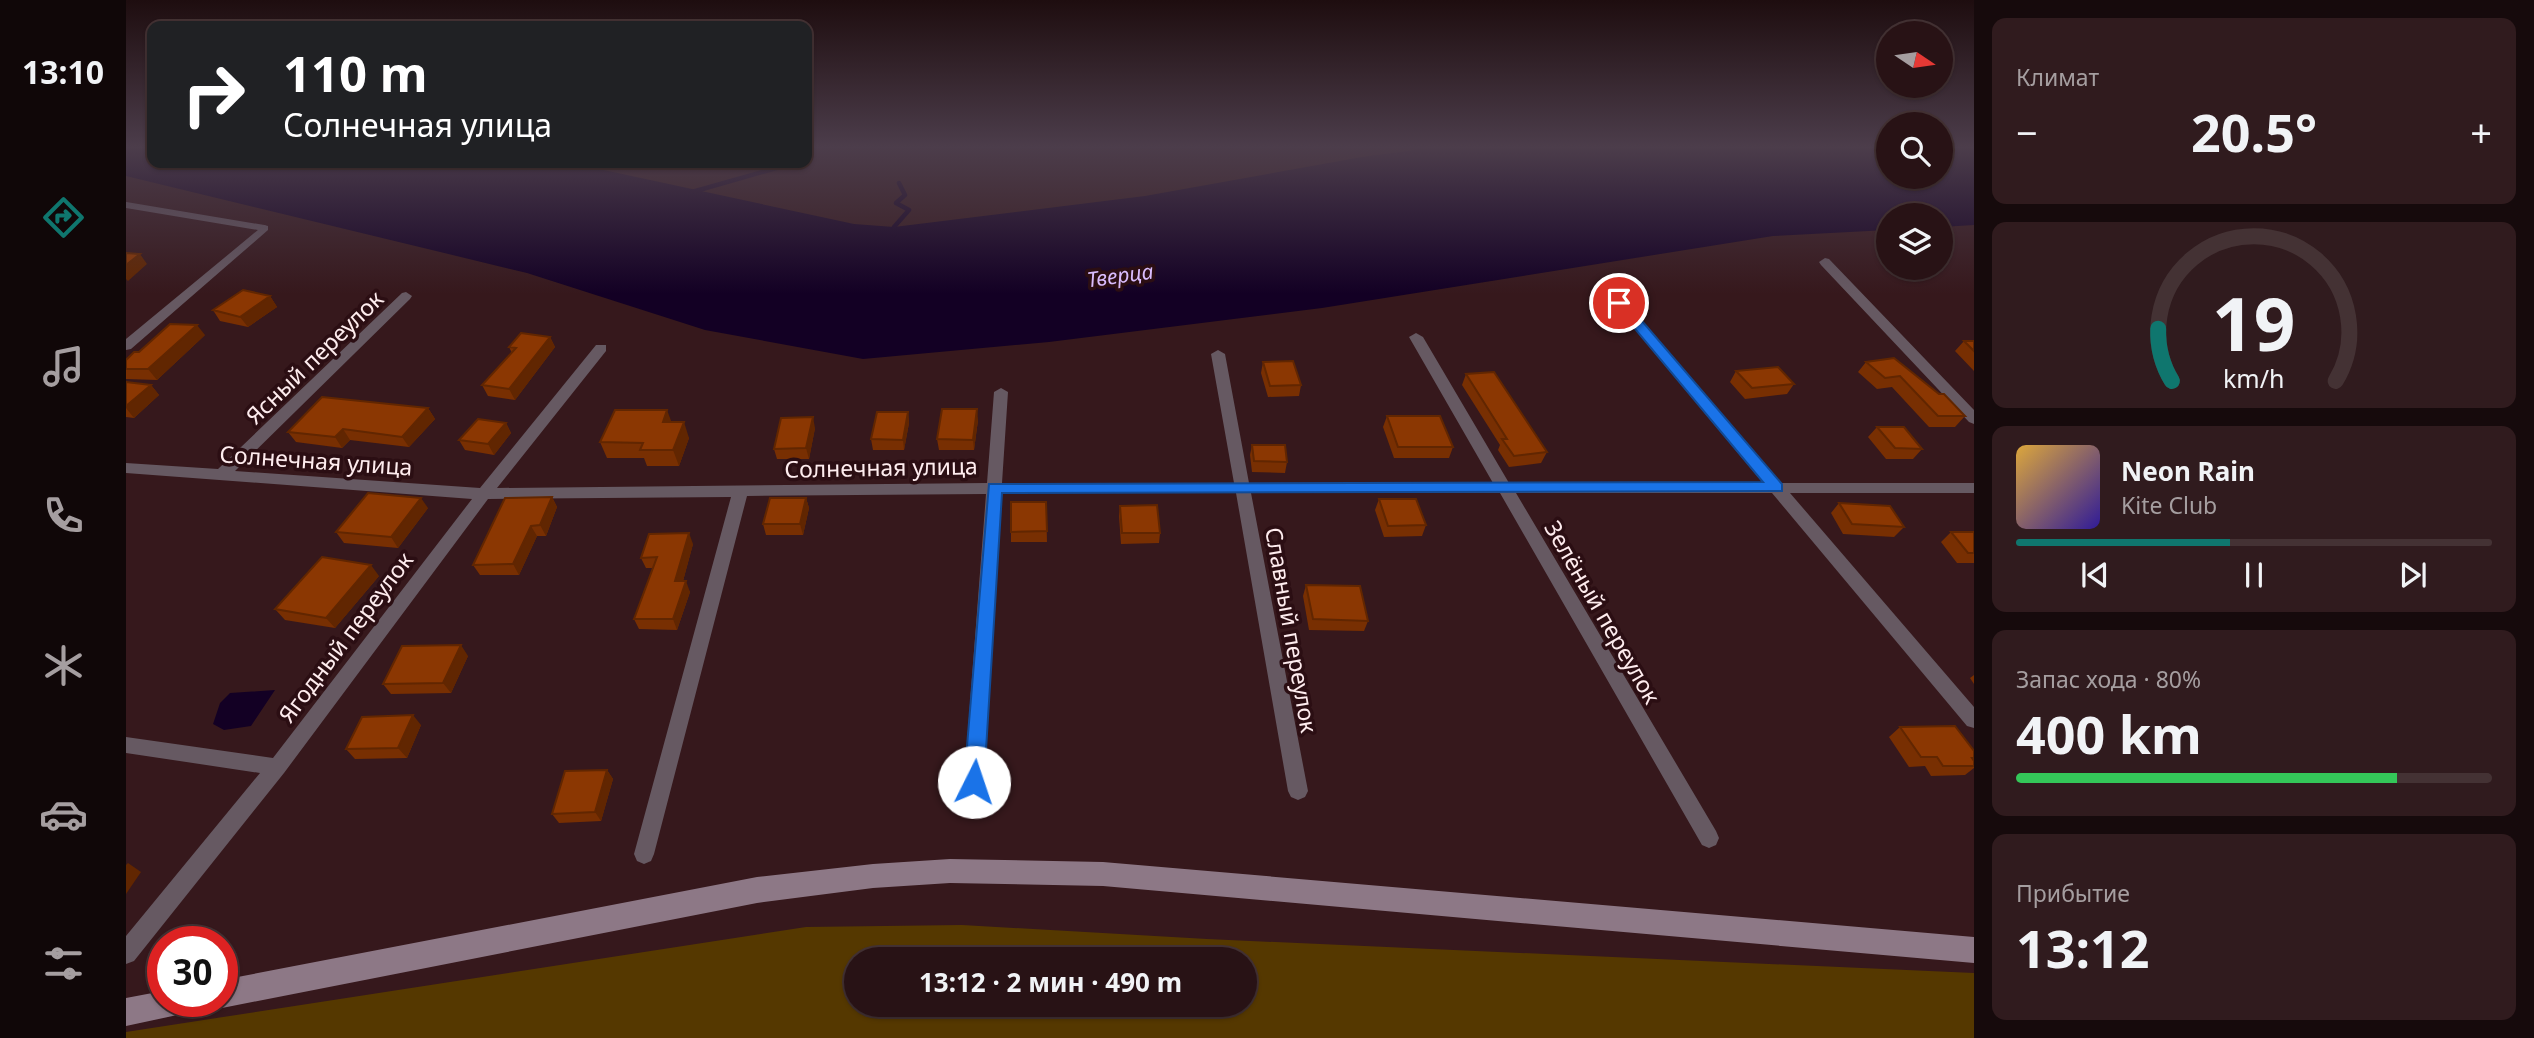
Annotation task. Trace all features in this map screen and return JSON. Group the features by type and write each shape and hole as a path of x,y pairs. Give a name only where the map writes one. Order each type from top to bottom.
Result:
{"main road":[{"path":"238,991 757,890 873,876 950,871 1103,874 1974,950"},
{"path":"126,1012 147,1008"}],"street":[{"path":"126,346 264,228"},
{"path":"1825,262 1974,419"},
{"name":"Ясный переулок","path":"220,476 406,296"},
{"path":"1619,303 1974,720"},
{"name":"Зелёный переулок","path":"1416,337 1709,838"},
{"name":"Ягодный переулок","path":"126,953 277,767 484,494 601,348"},
{"name":"Славный переулок","path":"1218,354 1298,791"},
{"path":"974,782 1001,392"},
{"name":"Солнечная улица","path":"126,468 484,494 995,488 1974,488"},
{"path":"644,854 740,493"},
{"path":"126,745 277,767"}],"lane":[{"path":"126,205 264,228"}],"shaded area":[{"path":"962,925 1207,939 1974,973 1974,1038 126,1038 126,1032 238,1017 238,1015 806,927"}],"water":[{"name":"Тверца","path":"210,196 726,196 854,224 894,227 1141,196 1974,196 1974,225 1953,226 1953,203 1876,203 1876,231 1773,236 1322,308 1049,342 863,359 705,330 527,273"},
{"path":"275,690 251,726 224,730 213,724 220,703 230,693"}],"building":[{"path":"126,253 140,254 126,265"},
{"path":"243,290 270,296 240,317 213,310"},
{"path":"170,324 197,325 148,369 126,369 126,360"},
{"path":"521,333 550,337 509,389 482,385 516,348 509,347"},
{"path":"1964,341 1974,341 1974,351"},
{"path":"1894,358 1939,394 1944,394 1965,416 1938,416 1900,376 1885,378 1866,362"},
{"path":"1293,361 1301,385 1270,386 1263,362"},
{"path":"1778,367 1794,384 1752,388 1736,371"},
{"path":"1494,372 1547,452 1514,456 1502,439 1507,439 1466,374"},
{"path":"126,382 151,385 126,406"},
{"path":"322,397 428,408 402,437 343,429 335,437 288,432"},
{"path":"942,409 977,409 973,440 937,439"},
{"path":"615,410 667,410 663,422 684,422 673,450 640,450 643,443 600,442"},
{"path":"877,412 908,412 903,440 871,439"},
{"path":"1387,416 1440,416 1453,447 1398,447"},
{"path":"813,417 806,448 774,449 781,418"},
{"path":"478,419 506,423 488,444 459,440"},
{"path":"1877,427 1904,427 1922,449 1895,448"},
{"path":"1252,445 1285,445 1287,462 1254,461"},
{"path":"368,493 421,498 391,537 336,532"},
{"path":"552,497 540,525 531,526 513,564 473,565 505,498"},
{"path":"770,498 806,498 800,524 763,524"},
{"path":"1379,499 1416,499 1426,525 1388,526"},
{"path":"1011,502 1046,502 1047,531 1011,532"},
{"path":"1839,503 1890,506 1904,527 1852,524"},
{"path":"1157,505 1160,533 1122,533 1120,506"},
{"path":"1951,532 1974,532 1974,553 1968,553"},
{"path":"689,533 675,581 686,581 673,619 634,619 657,557 641,558 649,534"},
{"path":"322,557 371,565 326,618 275,609"},
{"path":"1306,585 1360,586 1368,621 1313,619"},
{"path":"461,645 443,683 383,684 402,646"},
{"path":"413,715 398,748 346,749 362,717"},
{"path":"1955,726 1974,751 1974,766 1943,766 1937,757 1921,757 1900,727"},
{"path":"607,770 595,812 552,814 565,771"}],"waterway":[{"path":"894,235 894,227 909,210 896,203 903,196"}],"route":[{"path":"974,782 995,488 1776,488 1619,303"}]}
